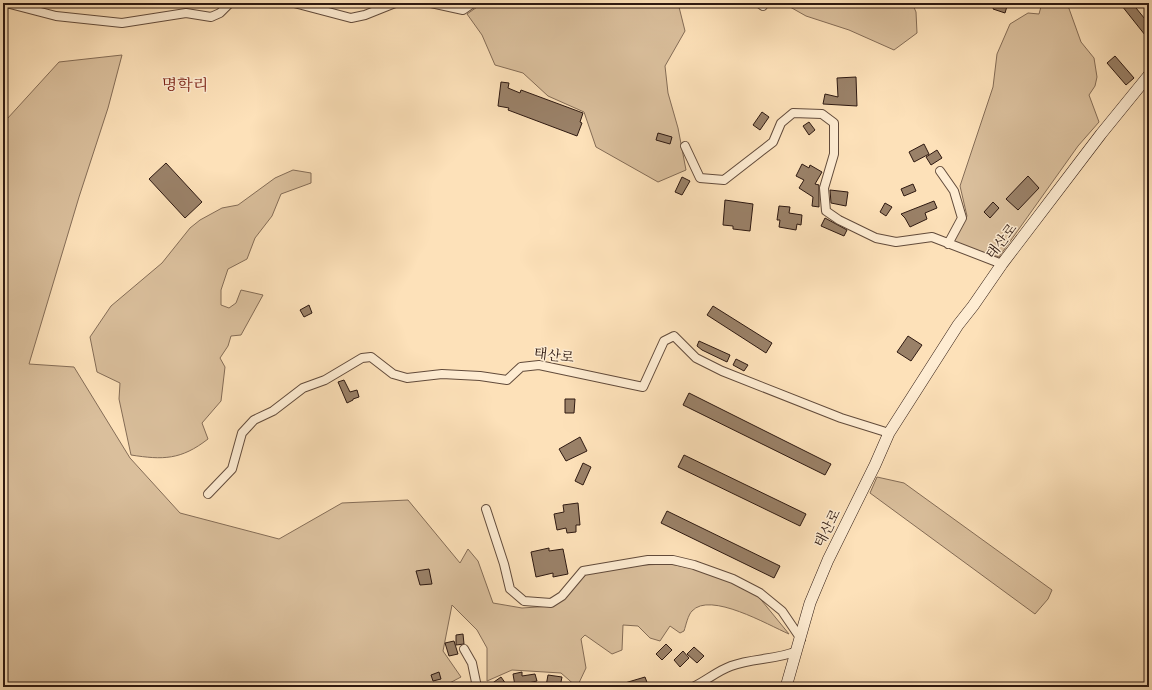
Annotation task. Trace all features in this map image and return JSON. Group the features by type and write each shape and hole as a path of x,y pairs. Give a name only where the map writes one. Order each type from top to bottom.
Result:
{"street":[{"path":"6,3 56,16 122,24 186,13 211,17 220,13 230,3"},
{"path":"294,3 351,18 365,15 395,3"},
{"path":"431,3 463,10 473,3"},
{"name":"태산로","path":"786,687 801,639 810,603 828,560 876,465 889,433 958,325 1002,264 1101,134 1149,75"},
{"path":"686,146 700,178 724,180 773,142 781,123 793,113 822,114 834,123 834,154 824,188 826,211 839,220 876,238 896,242 932,237 1002,264"},
{"path":"940,171 954,191 962,218 948,244"},
{"name":"태산로","path":"208,494 232,469 242,434 254,420 273,411 303,388 325,380 362,358 371,357 393,374 407,378 442,374 480,376 507,380 521,367 538,365 554,367 643,387 664,341 674,336 696,358 722,371 841,418 889,433"},
{"path":"486,509 504,564 510,589 524,601 551,603 562,596 583,571 648,560 673,560 694,565 733,580 760,593 782,611 801,639"},
{"path":"464,650 472,663 477,687"},
{"path":"693,687 731,666 756,660 786,656 797,651"}],"shaded area":[{"path":"483,3 678,3 685,31 665,66 668,93 678,128 686,170 658,182 596,147 584,112 548,96 523,73 495,65 482,35 467,14"},
{"path":"783,3 912,3 916,12 917,33 894,50 849,30 806,16"},
{"path":"1042,3 1067,3 1081,42 1094,58 1097,77 1095,86 1089,95 1099,122 1078,146 999,257 952,243 967,216 960,186 993,87 997,54 1010,24 1028,13 1039,14"},
{"path":"122,55 108,108 79,197 29,364 74,367 130,458 180,513 279,539 342,503 408,500 460,563 468,549 478,561 493,603 522,608 552,606 587,574 642,565 669,564 691,568 729,581 758,596 789,634 754,617 725,607 712,605 700,606 692,611 684,631 680,633 670,626 660,641 650,638 638,626 623,625 622,650 612,654 585,635 581,639 586,668 577,687 561,673 512,670 487,681 487,648 477,630 452,605 443,651 461,677 442,687 3,687 3,117 7,119 59,62"},
{"path":"293,170 311,173 311,183 281,194 272,216 255,238 247,259 228,269 221,290 221,305 229,308 236,303 241,290 263,295 241,335 231,336 228,346 220,358 225,367 221,401 202,423 208,439 189,451 171,457 153,458 131,455 119,399 120,383 97,372 90,337 111,306 162,263 190,228 200,220 222,208 238,205 275,178"},
{"path":"877,477 904,483 1052,590 1048,599 1035,614 870,493"}],"building":[{"path":"995,3 1008,3 1005,13 993,9"},
{"path":"1126,3 1132,3 1149,24 1149,40 1122,6"},
{"path":"1115,56 1134,78 1126,85 1107,63"},
{"path":"856,77 857,106 823,104 825,94 838,97 837,78"},
{"path":"501,82 509,83 508,88 520,93 521,90 583,113 580,122 582,123 577,136 508,110 509,108 498,106"},
{"path":"762,112 769,117 760,130 753,125"},
{"path":"809,122 815,130 809,135 803,126"},
{"path":"658,133 672,137 670,144 656,140"},
{"path":"924,144 929,154 914,162 909,152"},
{"path":"937,150 942,158 931,165 926,157"},
{"path":"166,163 202,202 185,218 149,179"},
{"path":"802,164 809,168 810,165 822,172 815,184 819,185 819,207 812,206 813,197 799,188 804,180 796,176"},
{"path":"1028,176 1039,188 1018,210 1006,199"},
{"path":"682,177 690,181 682,195 675,192"},
{"path":"913,184 916,191 904,196 901,189"},
{"path":"830,190 848,192 846,206 831,203"},
{"path":"725,200 753,204 750,231 733,229 733,226 723,225"},
{"path":"934,201 937,208 925,213 927,219 910,227 901,214"},
{"path":"993,202 999,208 990,218 984,212"},
{"path":"885,203 892,207 886,216 880,212"},
{"path":"779,206 790,207 789,213 802,215 801,225 797,224 796,230 779,227 780,220 777,220"},
{"path":"825,218 847,230 844,236 821,226"},
{"path":"309,305 312,313 304,317 300,310"},
{"path":"713,306 772,343 766,353 707,315"},
{"path":"908,336 922,345 911,361 897,352"},
{"path":"699,341 730,355 727,362 702,350 697,346"},
{"path":"736,359 748,365 744,371 733,365"},
{"path":"344,380 350,392 357,390 359,397 347,403 338,382"},
{"path":"689,393 831,464 825,475 683,405"},
{"path":"565,399 575,399 574,413 565,413"},
{"path":"580,437 587,451 566,461 559,449"},
{"path":"684,455 806,514 800,526 678,467"},
{"path":"583,463 591,467 583,485 575,481"},
{"path":"578,503 580,525 576,525 576,532 567,533 566,528 557,530 554,514 564,512 563,505"},
{"path":"667,511 780,566 774,578 661,523"},
{"path":"549,548 549,551 563,549 568,574 553,577 553,573 536,577 531,552"},
{"path":"429,569 432,584 420,585 416,571"},
{"path":"463,634 464,644 456,645 456,635"},
{"path":"454,641 458,654 449,656 445,643"},
{"path":"666,644 672,650 662,660 656,654"},
{"path":"694,647 704,656 697,663 687,654"},
{"path":"683,651 689,658 680,667 674,660"},
{"path":"439,672 441,679 433,681 431,675"},
{"path":"522,672 522,676 535,674 537,681 515,686 513,674"},
{"path":"548,675 562,677 560,687 546,686"},
{"path":"501,677 506,684 502,687 487,687"},
{"path":"645,677 648,685 640,687 618,687 618,685"}],"district":[{"name":"명학리","path":"185,84"}]}
